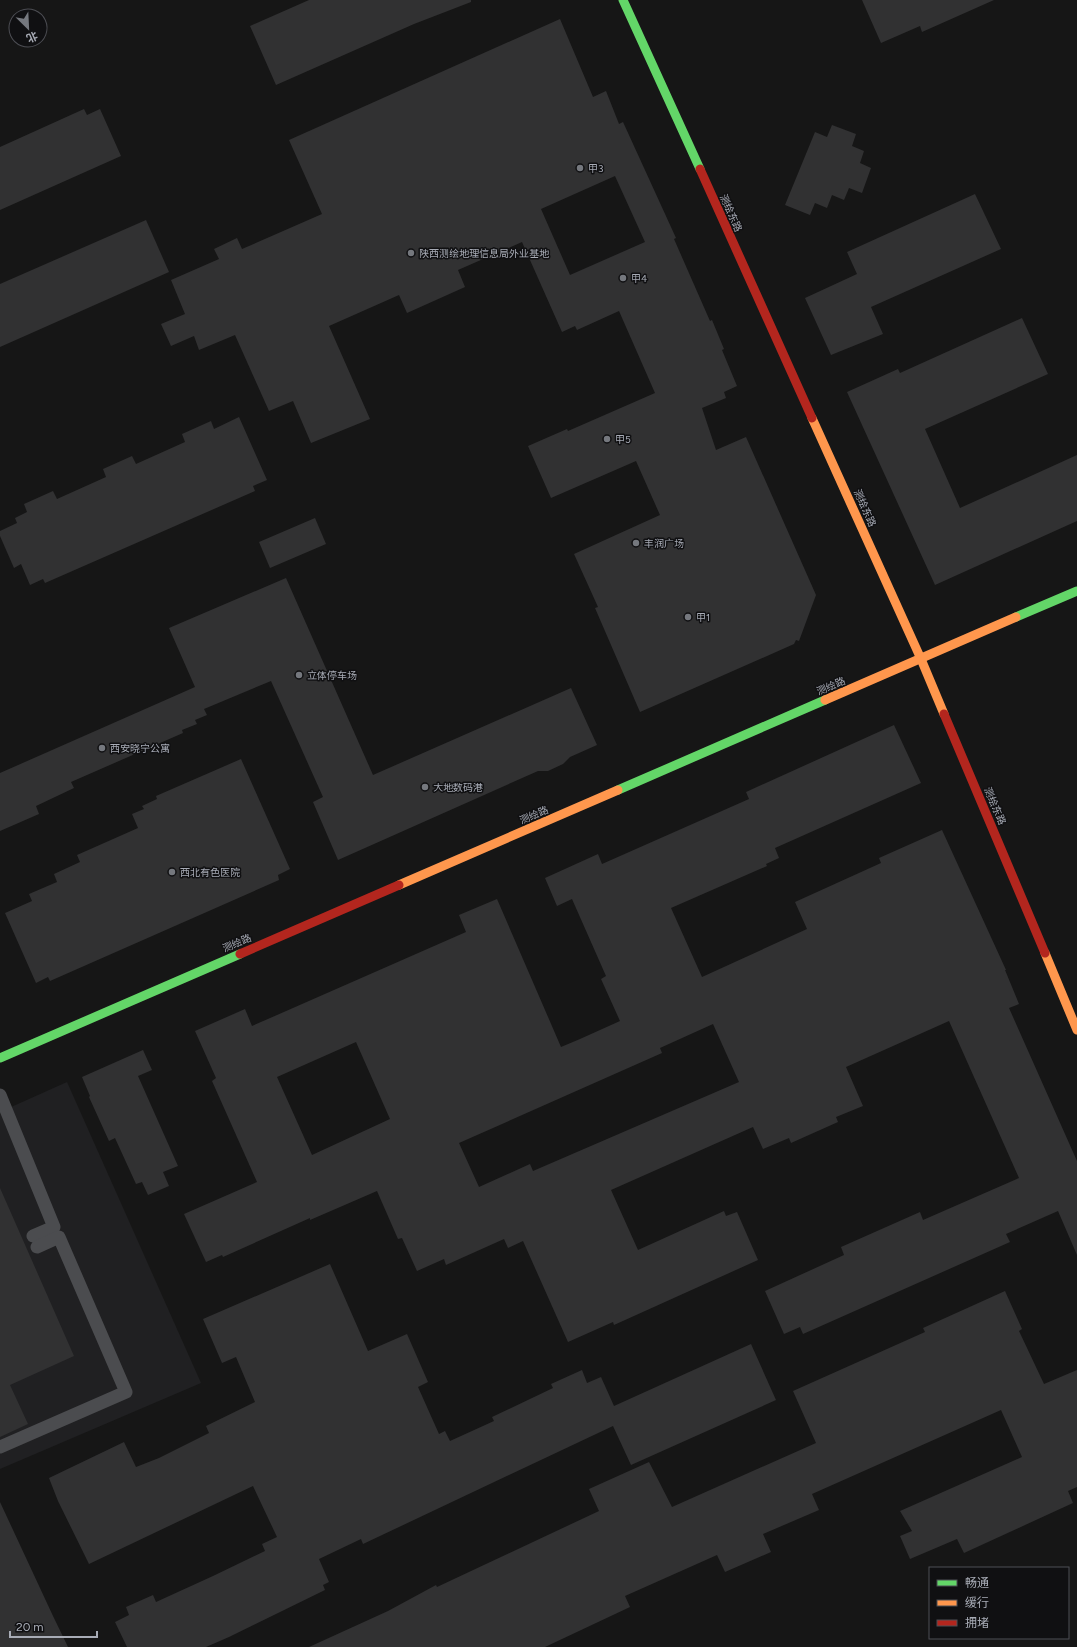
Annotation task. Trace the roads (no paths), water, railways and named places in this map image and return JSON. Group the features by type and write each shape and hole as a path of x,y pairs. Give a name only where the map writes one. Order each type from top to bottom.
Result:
{"street":[{"name":"测绘东路","path":"623,0 921,659 1077,1030"},
{"name":"测绘路","path":"0,1058 1077,592"}],"lane":[{"path":"0,1095 54,1226 35,1241 59,1237 126,1392 0,1448"}],"place":[{"name":"甲3","path":"580,168"},
{"name":"陕西测绘地理信息局外业基地","path":"411,253"},
{"name":"甲4","path":"623,278"},
{"name":"甲5","path":"607,439"},
{"name":"丰润广场","path":"636,543"},
{"name":"甲1","path":"688,617"},
{"name":"立体停车场","path":"299,675"},
{"name":"西安晓宁公寓","path":"102,748"},
{"name":"大地数码港","path":"425,787"},
{"name":"西北有色医院","path":"172,872"}]}
